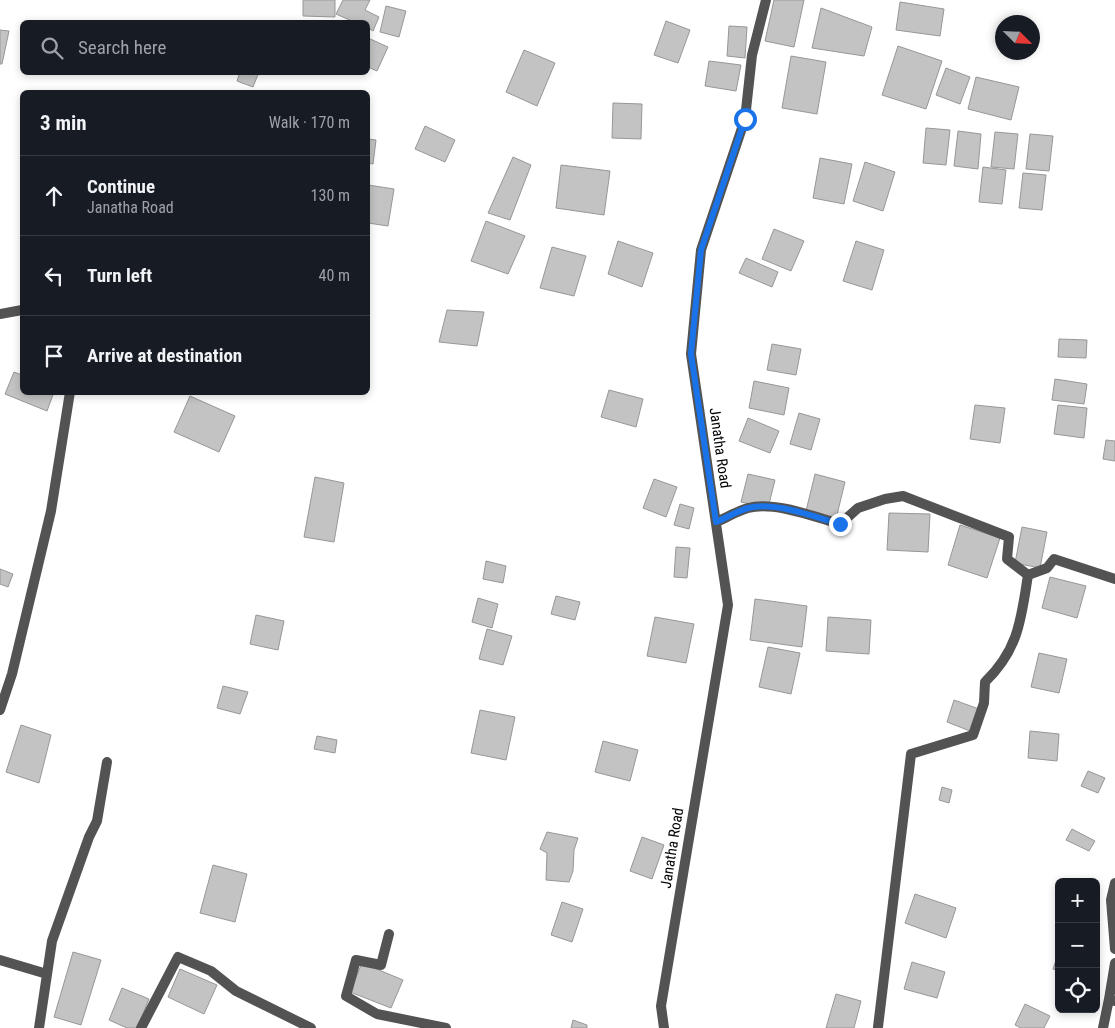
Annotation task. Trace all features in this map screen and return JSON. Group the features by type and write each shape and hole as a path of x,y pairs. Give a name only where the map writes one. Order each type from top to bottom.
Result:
{"street":[{"name":"Janatha Road","path":"664,1028 661,1006 728,605 691,354 701,250 745,119 752,55 766,0"},
{"path":"0,314 20,310"},
{"path":"0,710 12,674 51,511 70,395"},
{"path":"716,522 749,507 781,508 840,524 858,508 885,499 903,496 1009,537 1007,559 1028,575"},
{"path":"1028,575 1047,568 1054,559 1115,578"},
{"path":"879,1028 911,754 973,735 984,703 985,682 1001,667 1019,632 1028,575"},
{"path":"39,1028 52,941 88,837 97,821 108,762"},
{"path":"1115,883 1112,900 1115,949"},
{"path":"389,934 381,965 356,960 346,996 377,1014 446,1028"},
{"path":"141,1028 178,957 211,971 236,991 311,1028"},
{"path":"0,960 47,974"},
{"path":"1103,1028 1112,1000 1115,963"}],"building":[{"path":"303,0 335,0 335,17 303,16"},
{"path":"343,0 370,0 365,10 379,17 373,31 370,29 370,20 350,20 336,14"},
{"path":"774,0 804,0 794,47 765,41"},
{"path":"900,2 944,9 940,36 896,30"},
{"path":"386,6 406,11 399,37 380,32"},
{"path":"821,8 872,27 864,56 812,48"},
{"path":"666,21 690,30 678,63 654,55"},
{"path":"729,26 747,27 745,58 727,56"},
{"path":"0,30 9,31 2,64 0,64"},
{"path":"370,39 388,47 377,71 370,68"},
{"path":"898,46 942,61 926,109 882,95"},
{"path":"524,50 555,63 537,106 506,92"},
{"path":"791,56 826,62 817,114 782,108"},
{"path":"709,61 741,65 736,91 705,86"},
{"path":"946,68 970,77 960,104 936,95"},
{"path":"239,75 258,75 253,87 237,81"},
{"path":"976,77 1019,87 1011,120 968,109"},
{"path":"613,103 642,104 641,139 612,138"},
{"path":"425,126 455,140 445,162 415,149"},
{"path":"926,128 950,130 946,165 923,163"},
{"path":"958,131 981,134 978,169 954,166"},
{"path":"995,132 1018,134 1014,169 991,167"},
{"path":"1030,134 1053,136 1049,171 1026,169"},
{"path":"370,139 376,140 373,164 370,163"},
{"path":"513,157 531,165 510,220 488,213"},
{"path":"820,158 852,164 844,204 813,198"},
{"path":"865,162 895,172 883,211 853,201"},
{"path":"561,165 610,171 604,215 556,208"},
{"path":"983,167 1006,170 1002,204 979,202"},
{"path":"1023,173 1046,175 1042,210 1019,208"},
{"path":"370,185 394,189 388,226 370,223"},
{"path":"486,221 525,236 508,274 471,261"},
{"path":"774,229 804,241 791,271 762,259"},
{"path":"618,241 653,253 642,287 608,274"},
{"path":"856,241 884,250 872,290 843,281"},
{"path":"552,247 586,256 574,296 540,288"},
{"path":"746,258 778,272 772,287 739,273"},
{"path":"447,310 484,312 477,346 439,342"},
{"path":"1059,339 1087,340 1086,358 1058,357"},
{"path":"772,344 801,349 796,375 767,370"},
{"path":"14,372 20,374 20,395 53,395 47,411 5,394"},
{"path":"1055,379 1087,384 1084,404 1052,400"},
{"path":"754,381 789,388 784,415 749,408"},
{"path":"609,390 643,399 636,427 601,417"},
{"path":"190,396 235,416 219,452 174,432"},
{"path":"975,405 1005,408 1000,443 970,439"},
{"path":"1058,405 1087,408 1084,438 1054,434"},
{"path":"799,413 820,419 811,450 790,444"},
{"path":"748,418 779,431 770,453 739,441"},
{"path":"1106,440 1115,441 1115,461 1103,459"},
{"path":"748,474 775,480 768,508 741,502"},
{"path":"815,474 845,482 836,519 806,511"},
{"path":"315,477 344,483 334,542 304,537"},
{"path":"654,479 677,487 666,517 643,508"},
{"path":"680,504 694,508 689,529 674,525"},
{"path":"889,513 930,514 928,552 887,550"},
{"path":"960,525 1000,538 987,578 948,565"},
{"path":"1022,527 1047,532 1040,568 1015,563"},
{"path":"676,547 690,548 687,578 674,577"},
{"path":"486,561 506,566 503,583 483,579"},
{"path":"0,569 13,574 8,587 0,584"},
{"path":"1050,577 1086,586 1077,618 1042,608"},
{"path":"556,596 580,602 575,620 551,614"},
{"path":"478,598 498,604 492,628 472,622"},
{"path":"755,599 807,606 802,647 750,640"},
{"path":"256,615 284,621 278,650 250,644"},
{"path":"655,617 694,624 686,663 647,656"},
{"path":"828,617 871,620 869,654 826,651"},
{"path":"487,629 512,636 503,665 479,659"},
{"path":"768,647 800,653 791,694 759,687"},
{"path":"1039,653 1067,659 1059,693 1031,687"},
{"path":"223,686 248,692 240,714 217,708"},
{"path":"954,700 979,709 970,731 947,722"},
{"path":"480,710 515,717 506,760 471,753"},
{"path":"21,725 51,735 39,783 6,772"},
{"path":"1030,731 1059,734 1057,761 1028,758"},
{"path":"317,736 337,740 335,753 314,749"},
{"path":"603,741 638,750 630,781 595,772"},
{"path":"1088,771 1105,778 1098,793 1081,786"},
{"path":"942,787 952,790 949,803 939,800"},
{"path":"1072,829 1095,841 1089,851 1066,840"},
{"path":"547,832 578,838 574,850 573,871 569,882 546,880 547,853 540,849"},
{"path":"642,837 664,845 652,879 630,871"},
{"path":"213,865 247,874 235,922 200,913"},
{"path":"915,894 956,908 946,938 905,923"},
{"path":"562,902 583,909 572,942 551,935"},
{"path":"73,952 101,960 81,1025 54,1017"},
{"path":"912,962 945,972 937,998 904,989"},
{"path":"362,963 403,980 391,1008 350,992"},
{"path":"180,969 217,985 204,1014 168,997"},
{"path":"122,988 149,999 137,1028 127,1028 109,1020"},
{"path":"836,994 861,1001 854,1028 826,1028"},
{"path":"1025,1004 1050,1016 1044,1028 1021,1028 1015,1025"},
{"path":"573,1020 587,1025 587,1028 571,1028"}],"route":[{"path":"745,119 701,250 691,354 716,522 749,507 781,508 840,524"}]}
